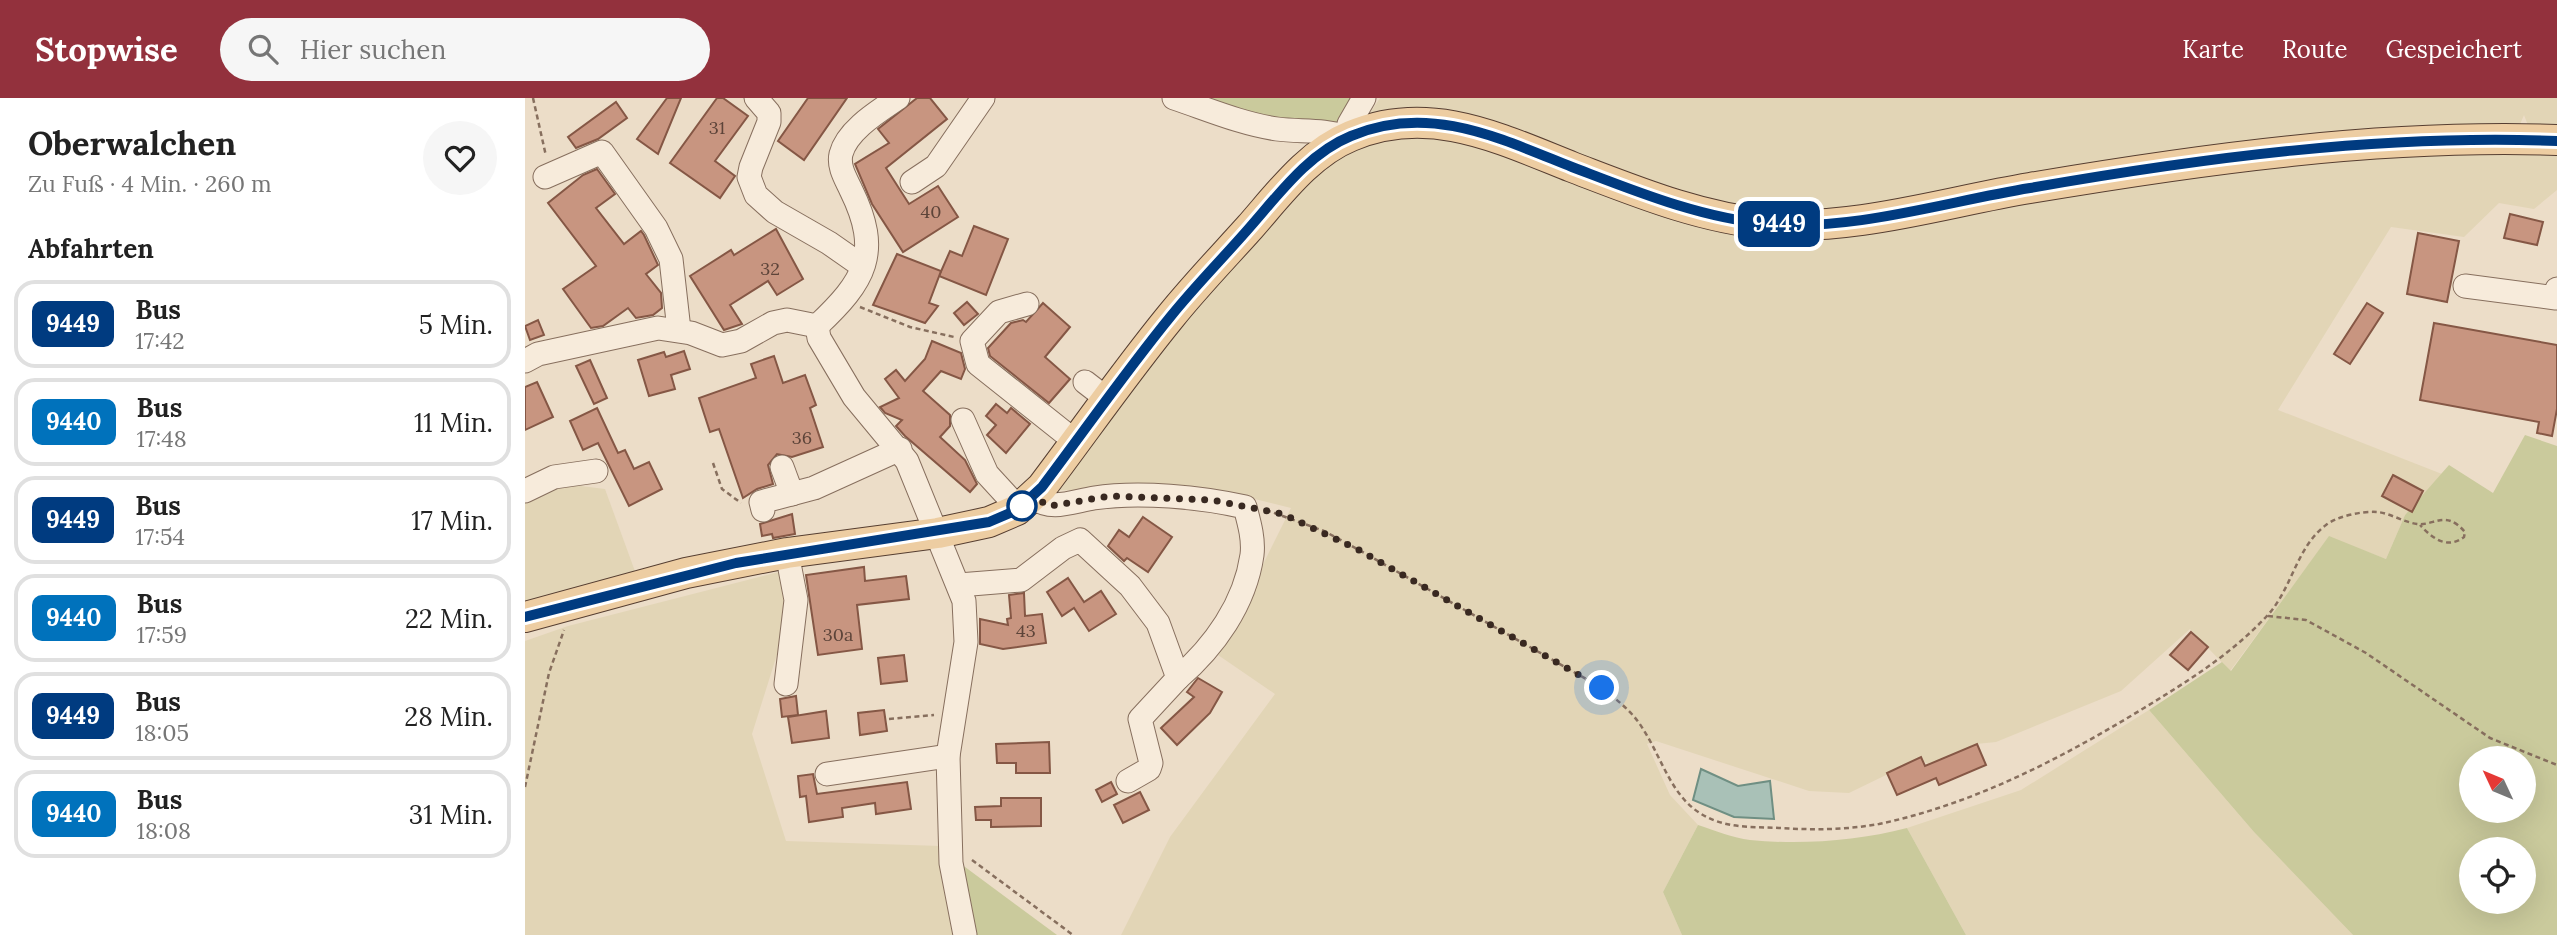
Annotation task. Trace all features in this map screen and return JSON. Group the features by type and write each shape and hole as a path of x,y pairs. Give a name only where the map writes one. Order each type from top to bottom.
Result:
{"main road":[{"path":"525,617 686,573 787,553 937,533 989,522 1025,504 1076,442 1096,391 1174,312 1283,190 1326,149 1347,137 1379,126 1414,121 1462,126 1657,199 1742,221 1802,225 1861,219 2032,187 2240,158 2415,143 2557,141"}],"street":[{"path":"756,98 769,113 769,122 749,177 756,195 775,212 829,243 862,267"},
{"path":"817,326 845,299 856,284 862,267 867,235 866,218 841,169 843,148 867,120 898,98"},
{"path":"912,182 936,166 983,98"},
{"path":"1174,98 1240,120 1278,129 1312,130 1347,137 1349,124 1364,98"},
{"path":"545,177 602,152 656,228 671,259 679,330"},
{"path":"2465,286 2556,298 2557,289"},
{"path":"1027,304 999,312 972,341 978,364 1076,442"},
{"path":"525,360 538,354 659,328 679,330 722,345 741,341 773,323 787,320 817,326"},
{"path":"817,326 819,338 854,397 900,449 964,601 966,642 948,755 950,843 965,935"},
{"path":"963,420 987,474 1025,504 1050,506 1110,496 1212,500 1245,507 1252,554 1246,578 1218,636 1203,656 1178,678 1140,719 1151,763 1149,769 1128,781"},
{"path":"762,506 814,488 900,449"},
{"path":"782,467 792,494"},
{"path":"525,491 554,477 596,471"},
{"path":"959,585 1021,579 1080,540 1130,586 1158,623 1178,678"},
{"path":"786,684 796,600 787,553"},
{"path":"827,774 948,755"}],"path":[{"path":"533,98 546,151 545,177"},
{"path":"845,299 910,327 972,341"},
{"path":"713,463 722,489 731,499 744,505 762,506"},
{"path":"1245,507 1283,514 1324,531 1602,688 1623,705 1643,727 1672,785 1687,804 1717,822 1740,827 1809,829 1876,824 1907,817 2022,776 2114,726 2213,666 2268,616 2287,591 2311,540 2327,524 2343,517 2377,512 2420,525 2441,542 2458,542 2464,537 2465,531 2459,525 2442,519 2420,525"},
{"path":"525,787 549,673 574,604"},
{"path":"2268,616 2306,620 2366,653 2490,738 2557,765"},
{"path":"889,719 926,714 954,715"},
{"path":"950,843 1073,935"}],"shaded area":[{"path":"1380,98 2557,98 2557,130 2529,128 2524,115 2518,129 1763,220 1368,116"},
{"path":"1455,131 1752,231 2282,162 2557,149 2557,190 2534,209 2499,203 2464,237 2391,227 2278,410 2442,474 2405,515 2386,559 2329,537 2230,671 2190,629 2121,691 1996,742 1976,744 1930,765 1919,759 1849,793 1809,791 1656,741 1647,744 1670,795 1698,825 1663,892 1682,935 1121,935 1170,837 1275,694 1218,655 1291,508 1226,492 1053,490 1175,323 1295,186 1357,142"},
{"path":"557,483 605,489 636,574 525,607 525,498"},
{"path":"783,571 790,613 752,734 786,841 941,846 956,935 525,935 525,641 568,626"},
{"path":"2149,710 2254,832 2353,935 1966,935 1907,828 2021,790"},
{"path":"1701,769 1738,786 1770,781 1774,819 1734,817 1693,800"}],"green space":[{"path":"1176,98 1366,98 1334,128 1281,129"},
{"path":"2525,435 2557,446 2557,935 2353,935 2254,832 2149,710 2222,662 2231,671 2329,536 2386,559 2405,515 2449,465 2493,493"},
{"path":"1698,825 1744,839 1789,842 1849,839 1907,828 1966,935 1682,935 1663,892"},
{"path":"961,864 1057,935 974,935"}],"building":[{"path":"667,98 681,98 658,154 637,139"},
{"path":"717,98 723,98 748,116 715,161 735,176 720,198 670,163"},
{"path":"808,98 847,98 804,160 778,141"},
{"path":"917,98 930,98 947,119 886,168 909,204 938,186 958,217 903,252 872,204 855,164 889,143 878,129"},
{"path":"616,102 627,118 598,139 576,148 568,137"},
{"path":"597,169 615,194 596,208 624,244 641,231 644,235 658,265 646,274 661,293 662,308 653,315 636,318 628,308 603,326 591,328 563,289 596,266 548,203 583,175"},
{"path":"2510,214 2543,222 2537,245 2504,238"},
{"path":"974,226 1008,239 986,295 939,276 950,251 962,256"},
{"path":"776,229 803,279 777,295 768,281 730,305 742,324 724,330 690,276 731,250 734,255"},
{"path":"2418,233 2459,241 2447,302 2407,294"},
{"path":"897,254 941,271 929,303 938,306 925,323 873,305"},
{"path":"967,302 978,314 964,325 954,313"},
{"path":"1043,303 1070,327 1045,357 1070,379 1049,403 990,356 988,348 1011,323 1023,320 1026,322"},
{"path":"2367,303 2383,313 2350,364 2334,354"},
{"path":"538,320 544,335 530,340 525,326"},
{"path":"2434,323 2557,345 2557,409 2552,436 2537,433 2539,422 2420,400"},
{"path":"932,341 961,353 965,369 961,379 941,371 923,391 950,415 950,426 940,437 965,460 977,484 970,492 905,436 896,426 902,420 885,413 880,407 899,398 885,379 896,370 905,381 925,359"},
{"path":"684,351 690,369 671,375 675,389 649,396 638,360 664,352 666,357"},
{"path":"774,356 783,383 805,375 816,405 810,408 823,447 792,457 777,454 768,465 773,484 757,489 743,498 719,429 710,432 699,398 756,378 751,364"},
{"path":"590,360 607,398 594,404 576,366"},
{"path":"537,382 553,417 525,430 525,387"},
{"path":"996,404 1007,413 1011,408 1030,424 1006,453 987,435 996,425 986,416"},
{"path":"597,408 618,453 625,450 634,469 649,462 662,489 629,506 598,443 583,450 570,421"},
{"path":"2393,475 2423,491 2412,512 2382,496"},
{"path":"792,514 795,534 773,538 772,534 762,536 760,524"},
{"path":"1143,517 1172,537 1148,572 1127,558 1124,561 1108,546 1119,530 1129,537"},
{"path":"864,567 865,581 906,576 909,599 857,605 862,649 818,655 806,575"},
{"path":"1068,578 1084,602 1101,591 1116,614 1089,631 1074,608 1062,616 1047,592"},
{"path":"1024,593 1025,616 1042,614 1046,643 1003,649 980,644 980,619 1008,625 1007,619 1011,618 1009,595"},
{"path":"2191,632 2208,647 2188,670 2170,655"},
{"path":"904,655 907,681 881,684 878,658"},
{"path":"1198,678 1222,692 1210,713 1177,745 1161,728 1194,697 1187,692"},
{"path":"796,696 798,715 782,717 780,699"},
{"path":"884,710 887,731 860,735 858,713"},
{"path":"826,711 829,738 792,743 788,717"},
{"path":"1049,742 1050,773 1016,773 1016,763 997,763 996,744"},
{"path":"1977,744 1986,765 1939,785 1936,778 1897,795 1887,773 1921,757 1925,766"},
{"path":"813,774 817,794 907,782 911,809 876,814 875,803 842,808 843,817 809,822 806,796 800,797 798,776"},
{"path":"1111,782 1117,794 1102,802 1096,790"},
{"path":"1140,792 1149,810 1123,823 1114,805"},
{"path":"1001,798 1041,798 1041,826 991,827 991,820 976,820 975,807 1001,806"}],"bus line":[{"name":"9449","path":"525,617 686,573 787,553 937,533 998,520 1017,510 1042,487 1174,312 1283,190 1326,149 1347,137 1379,126 1414,121 1462,126 1487,133 1657,199 1742,221 1802,225 1861,219 2032,187 2240,158 2415,143 2525,139 2557,141"}],"route":[{"path":"1022,506 1033,497 1050,506 1110,496 1212,500 1283,514 1324,531 1359,550 1602,688"}]}
